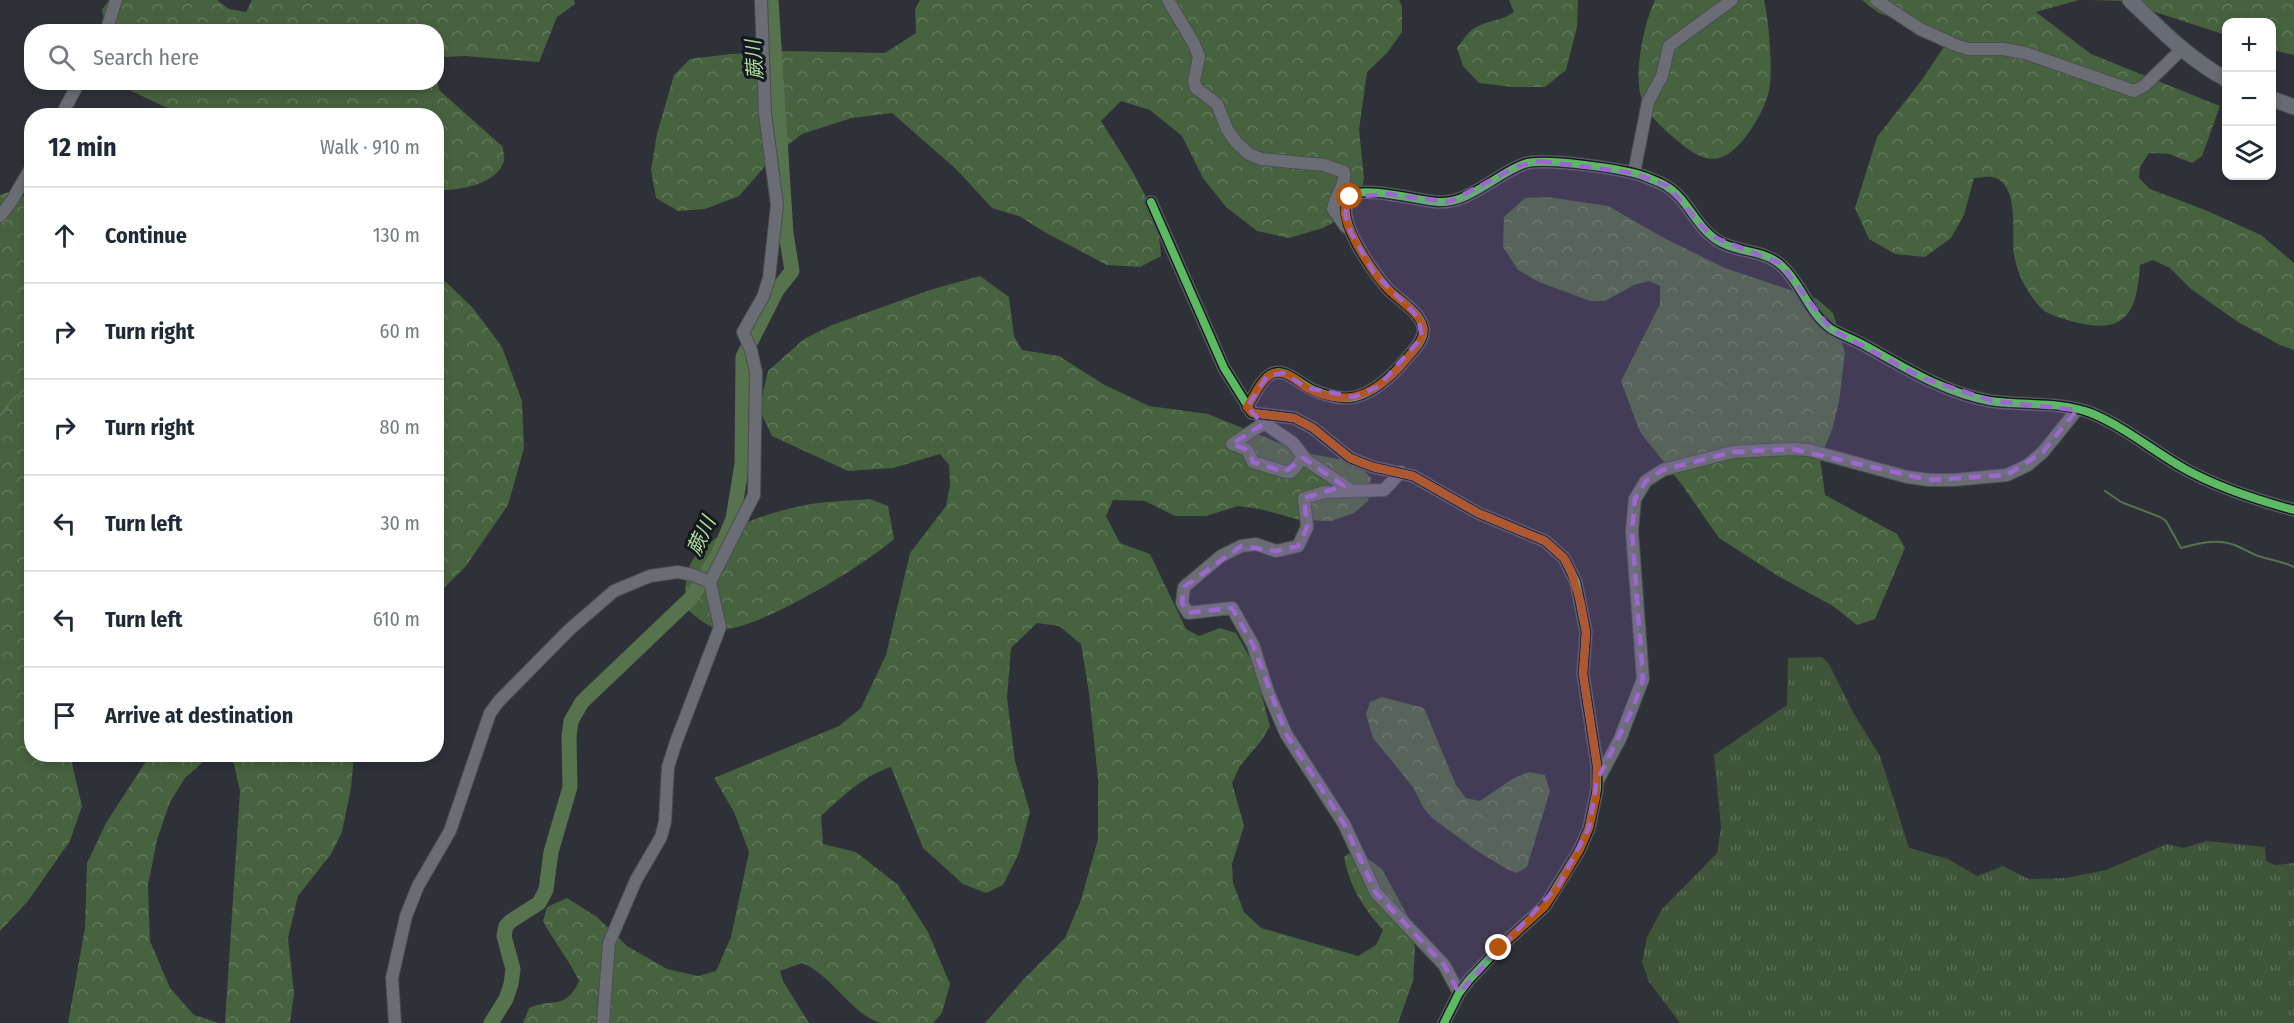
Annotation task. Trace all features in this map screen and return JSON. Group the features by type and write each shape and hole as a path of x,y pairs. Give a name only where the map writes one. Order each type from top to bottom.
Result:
{"main road":[{"path":"2130,0 2181,50 2222,78"},
{"path":"2276,101 2294,107"}],"street":[{"path":"108,24 116,0"},
{"path":"603,1023 609,943 636,880 661,837 665,822 668,767 720,627 710,582 754,495 756,372 751,350 743,332 763,297 769,278 777,205 765,113 761,0"},
{"path":"1168,0 1194,44 1199,57 1194,81 1197,88 1217,104 1227,129 1236,142 1249,154 1261,159 1324,165 1344,172 1346,180 1334,202 1335,215 1351,233 1374,273 1418,317 1423,327 1419,343 1404,362 1379,386 1367,393 1344,398 1308,388 1283,373 1273,374 1267,376 1247,407"},
{"path":"1634,173 1648,102 1662,76 1669,46 1732,0"},
{"path":"1876,0 1920,29 1958,46 1969,49 2003,49 2025,53 2134,91 2144,86 2181,50"},
{"path":"65,108 75,90"},
{"path":"1351,233 1345,206 1350,197 1356,193 1389,194 1449,202 1461,198 1518,166 1540,161 1634,173 1668,186 1696,221 1723,244 1765,255 1780,263 1794,279 1820,319 1831,329 1923,378 1962,394 1992,401 2054,406 2088,412 2121,428 2187,471 2233,491 2294,510"},
{"path":"0,216 24,178"},
{"path":"1151,202 1224,368 1247,407 1293,443 1304,457 1352,491"},
{"path":"1597,781 1620,740 1643,679 1632,531 1635,499 1646,481 1663,470 1733,452 1792,449 1808,450 1907,477 1929,480 1954,480 2007,474 2028,465 2043,452 2076,410"},
{"path":"1304,457 1291,472 1285,472 1253,462 1247,450 1233,444 1263,419 1294,418 1313,428 1350,458 1373,467 1413,476 1478,513 1545,541 1564,558 1576,582 1585,620 1583,674 1597,765 1597,781 1589,828 1580,849 1545,906 1499,948 1459,993 1444,1023"},
{"path":"1401,472 1384,490 1324,492 1304,498 1307,527 1298,546 1276,551 1256,544 1241,546 1221,556 1184,587 1182,603 1188,613 1233,608 1253,645 1268,692 1287,734 1344,824 1376,893 1444,965 1459,993"},
{"path":"395,1023 392,978 406,916 418,886 450,831 490,713 554,645 614,591 650,576 678,572 710,582"}],"highlighted area":[{"path":"1540,161 1634,173 1668,186 1711,236 1780,263 1831,329 1923,378 1993,401 2077,410 2043,452 2007,475 1929,480 1792,449 1733,452 1663,470 1646,481 1635,499 1632,531 1643,679 1634,706 1597,781 1589,828 1559,885 1459,993 1444,965 1376,893 1344,824 1286,734 1253,645 1232,608 1188,613 1182,603 1184,587 1241,546 1276,551 1298,546 1307,527 1304,498 1344,486 1303,458 1285,472 1253,462 1247,450 1232,444 1263,424 1247,407 1267,376 1283,373 1308,388 1354,397 1379,386 1422,337 1418,317 1374,273 1351,233 1345,214 1350,197 1389,194 1449,202 1518,166"}],"green space":[{"path":"109,0 217,0 229,9 246,12 252,0 574,0 575,4 557,17 539,62 465,56 444,57 444,24 105,24 102,10"},
{"path":"920,0 1399,0 1402,6 1402,32 1387,53 1367,72 1359,130 1364,178 1361,195 1347,215 1323,228 1289,238 1257,231 1226,207 1203,178 1182,136 1150,110 1121,101 1101,121 1140,185 1155,220 1159,238 1161,256 1140,267 1107,265 1019,216 992,208 956,169 892,113 852,118 802,134 775,155 739,196 705,209 678,211 656,198 651,170 657,134 674,75 690,59 788,51 885,53 916,33 915,9"},
{"path":"1509,0 1578,0 1577,27 1566,70 1545,87 1513,87 1479,83 1463,66 1457,48 1473,29 1514,12"},
{"path":"1655,0 1764,0 1770,48 1771,75 1768,95 1756,122 1743,141 1719,158 1703,157 1688,149 1659,124 1643,102 1640,92 1639,65 1643,36"},
{"path":"1862,0 2079,0 2036,12 2091,54 2220,106 2202,156 2192,163 2169,154 2149,153 2140,167 2139,178 2150,189 2261,235 2294,263 2294,350 2238,322 2191,289 2170,268 2153,260 2140,265 2132,308 2117,322 2092,325 2074,322 2048,313 2032,298 2019,273 2015,260 2013,213 2008,190 2001,181 1992,177 1974,178 1964,215 1951,238 1925,257 1895,254 1869,239 1855,208 1877,137 1921,81 1947,42 1913,25 1879,13"},
{"path":"2089,0 2294,0 2294,55 2276,51 2276,18 2222,18 2222,34 2121,1"},
{"path":"129,90 439,90 503,147 504,160 500,169 485,181 465,188 444,190 444,108 167,108"},
{"path":"9,192 24,196 24,762 72,762 82,806 70,841 28,901 0,931 0,195"},
{"path":"1548,197 1608,206 1664,238 1725,268 1817,299 1833,313 1845,353 1839,402 1832,430 1820,458 1825,495 1897,534 1905,548 1875,619 1857,625 1833,606 1778,576 1719,538 1682,485 1640,432 1621,381 1660,304 1660,286 1649,281 1634,285 1605,301 1590,301 1539,282 1518,270 1503,247 1504,217 1525,198"},
{"path":"980,276 1009,297 1014,336 1022,350 1059,356 1103,384 1149,406 1208,414 1304,453 1356,462 1371,478 1368,501 1354,513 1331,521 1300,520 1260,509 1238,506 1206,516 1175,516 1145,501 1113,500 1106,516 1120,543 1150,554 1186,629 1199,636 1220,628 1236,633 1253,663 1270,726 1240,766 1232,783 1244,826 1232,864 1233,883 1244,912 1261,928 1358,956 1376,945 1383,930 1363,905 1350,878 1344,857 1355,849 1382,869 1407,915 1415,948 1413,981 1398,1023 985,1023 1065,938 1081,900 1098,839 1098,779 1089,693 1081,644 1059,626 1037,623 1011,648 1007,698 1015,761 1030,812 1019,853 1003,885 986,893 963,884 923,848 891,767 862,781 821,816 823,844 856,852 898,885 928,932 950,984 942,1013 933,1023 881,1023 871,1019 851,1004 823,976 802,963 780,971 783,981 809,1023 523,1023 529,1008 564,1000 579,981 543,921 547,907 567,898 597,917 627,946 667,969 698,976 716,971 731,937 749,852 734,812 714,778 839,726 861,708 886,655 910,553 946,506 950,485 949,465 940,454 893,468 848,471 772,436 759,409 768,371 804,339 832,325 933,289"},
{"path":"444,282 473,308 502,347 522,401 524,448 508,505 466,566 444,588"},
{"path":"870,499 888,506 894,539 861,564 813,593 763,618 742,626 725,629 709,625 686,608 686,582 691,563 703,548 728,531 758,518 801,506"},
{"path":"1822,657 1829,664 1854,714 1880,756 1909,848 1948,859 1977,876 2003,866 2029,879 2066,878 2106,870 2167,844 2183,848 2207,841 2265,847 2266,861 2275,865 2294,863 2294,1023 1680,1023 1649,982 1642,962 1647,937 1662,909 1717,853 1721,828 1714,755 1787,705 1788,658"},
{"path":"1382,697 1424,708 1456,785 1466,798 1480,801 1512,779 1529,772 1545,775 1550,791 1527,867 1517,873 1505,868 1432,818 1423,807 1413,787 1373,738 1366,714 1370,702"},
{"path":"145,762 203,762 185,778 170,802 157,840 148,885 150,941 170,988 194,1015 219,1023 68,1023 85,928 87,863 106,823"},
{"path":"232,762 353,762 351,788 342,832 331,854 298,896 288,938 294,993 290,1023 225,1023 240,791"}],"waterway":[{"name":"蕨川","path":"491,1023 506,999 511,984 513,969 504,936 506,926 539,903 546,890 551,852 570,787 571,721 582,702 691,598 718,555 733,519 742,464 743,357 777,290 792,271 786,233 771,0"},
{"path":"0,416 12,400 24,390"},
{"path":"2105,491 2121,502 2166,521 2181,548 2202,543 2223,542 2294,567"}],"cycle path":[{"path":"1247,407 1264,380 1273,373 1279,372 1313,390 1328,395 1344,398 1363,395 1390,376 1423,336 1423,327 1418,316 1382,282 1357,244 1346,215 1346,204 1352,195 1368,192 1438,202 1449,201 1461,198 1524,164 1566,163 1636,174 1664,185 1681,199 1713,237 1729,246 1761,254 1782,266 1823,323 1831,329 1940,386 1990,401 2054,405 2091,413 2116,425 2198,476 2238,493 2294,510"},
{"path":"1151,202 1224,368 1252,413 1294,418 1313,428 1350,458 1373,467 1413,476 1478,513 1545,541 1564,558 1576,582 1586,632 1583,674 1597,765 1597,789 1589,828 1580,849 1545,906 1499,948 1469,980 1459,993 1444,1023"}],"route":[{"path":"1350,197 1345,206 1345,214 1351,233 1374,273 1418,317 1423,327 1422,337 1404,362 1379,386 1367,393 1344,398 1327,395 1308,388 1292,376 1283,373 1273,374 1267,376 1247,407 1252,413 1294,418 1313,428 1340,451 1362,464 1413,476 1478,513 1545,541 1564,558 1571,571 1585,620 1583,674 1597,765 1596,797 1589,828 1580,849 1545,906 1499,948"}]}
